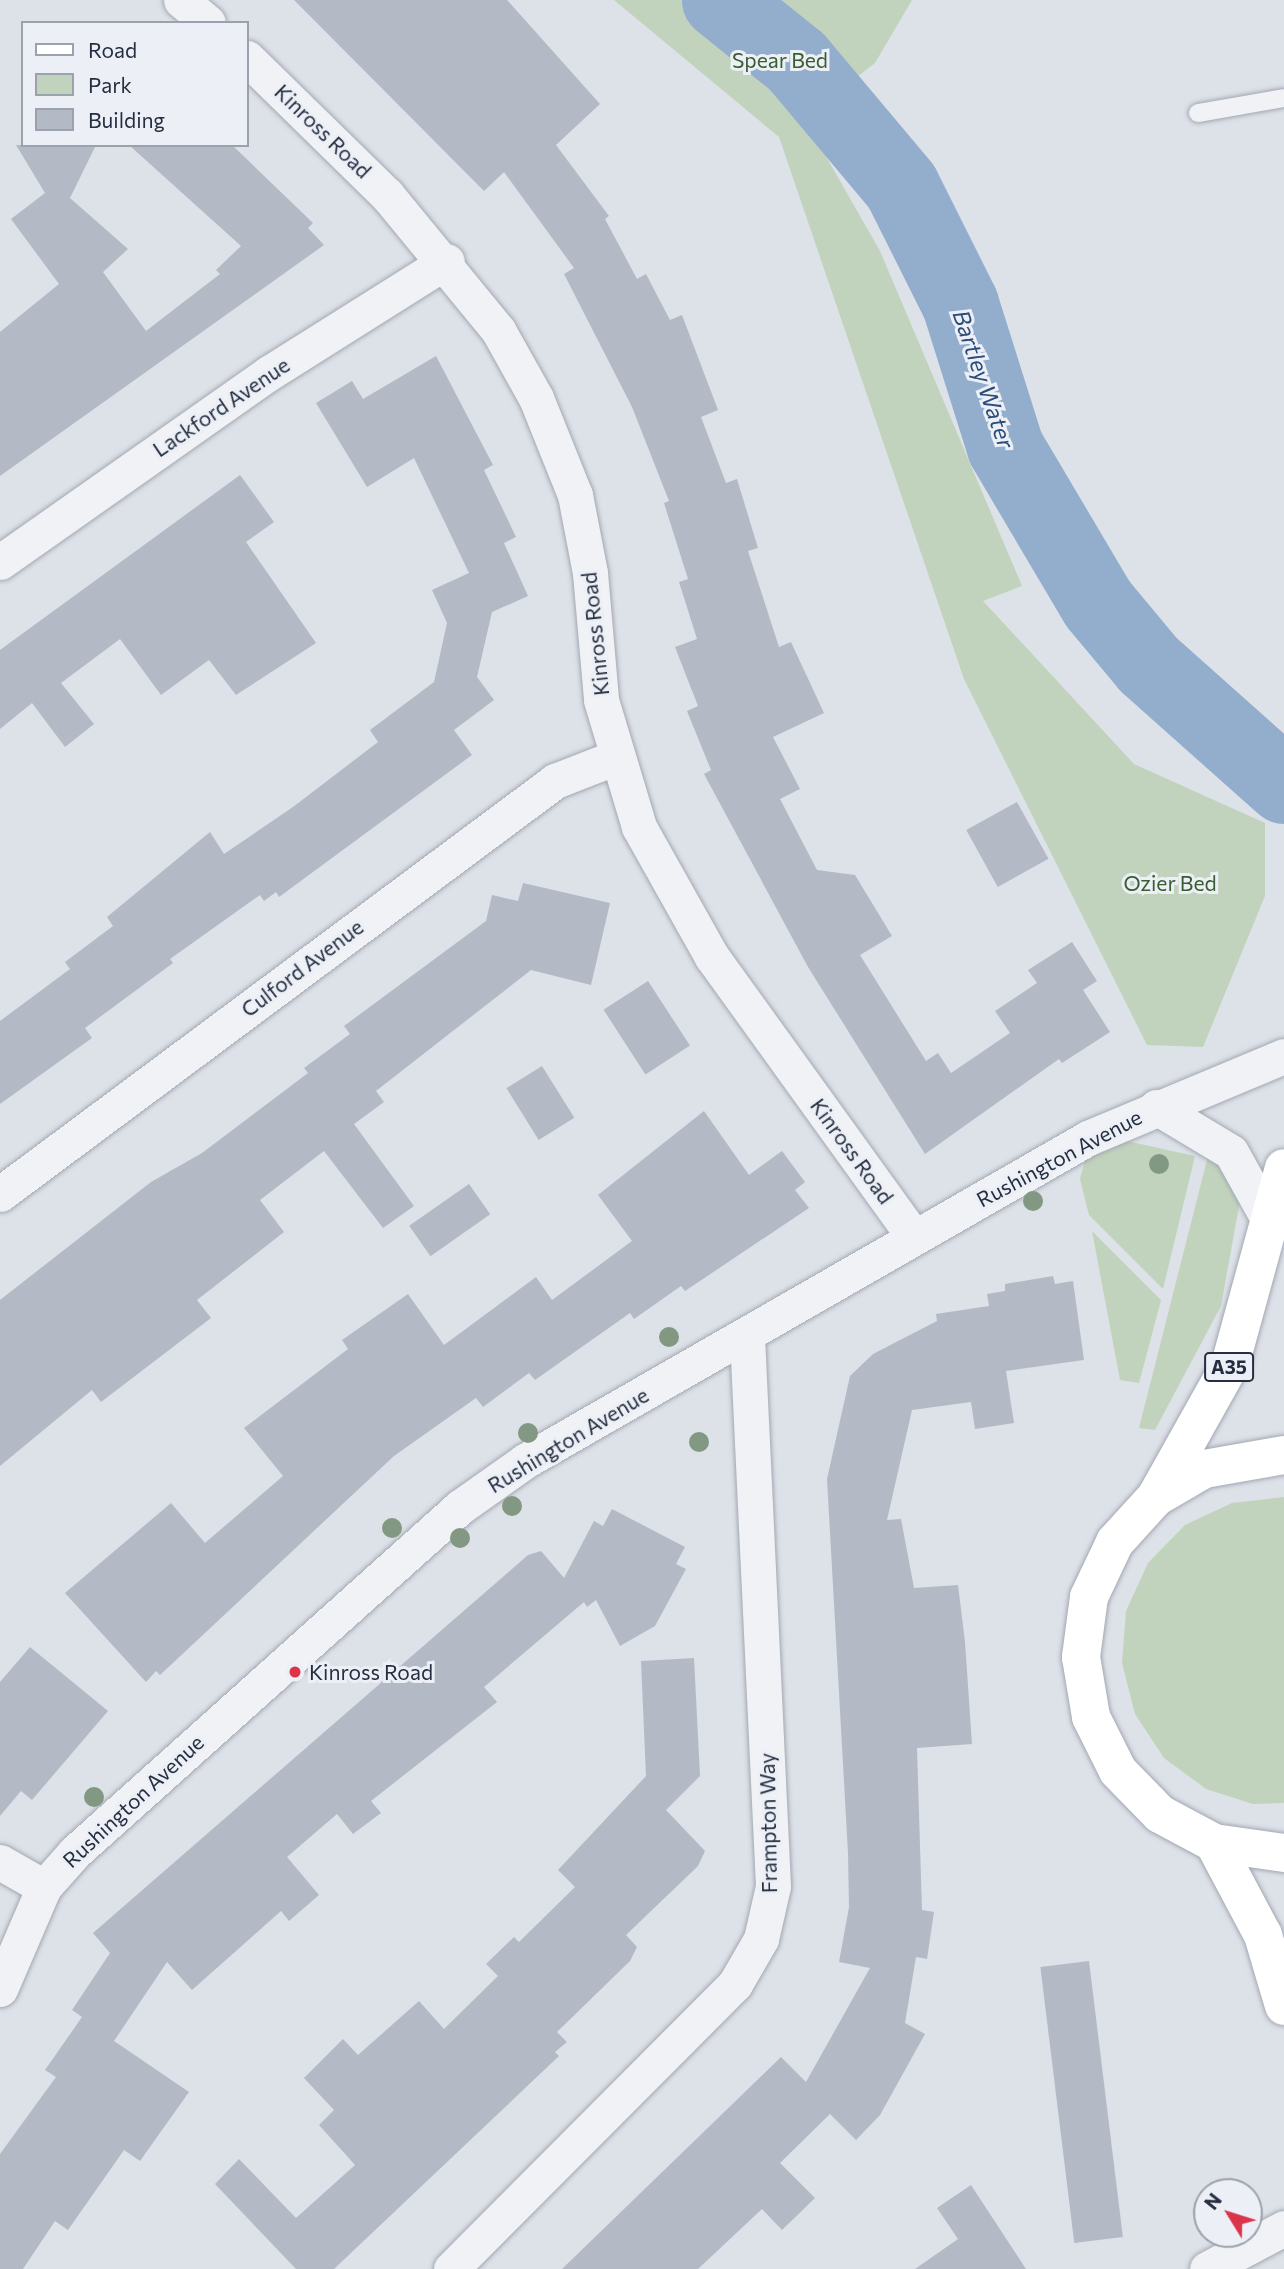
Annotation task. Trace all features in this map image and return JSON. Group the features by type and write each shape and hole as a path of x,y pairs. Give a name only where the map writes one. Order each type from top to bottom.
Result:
{"main road":[{"name":"A35","path":"1156,1497 1230,1365 1271,1224 1284,1168"},
{"path":"1284,1455 1258,1454 1204,1469 1156,1497 1115,1542 1089,1597 1081,1657 1091,1717 1127,1780 1160,1814 1213,1843 1284,1853"},
{"path":"1213,1843 1263,1935 1284,2006"}],"street":[{"path":"181,0 206,21"},
{"name":"Kinross Road","path":"248,59 339,143 447,261 498,330 536,398 571,484 590,573 601,700 614,758 639,827 712,957 914,1237"},
{"name":"Lackford Avenue","path":"0,562 270,373 447,261"},
{"name":"Culford Avenue","path":"0,1194 555,781 614,758"},
{"name":"Rushington Avenue","path":"0,1989 44,1887 120,1811 460,1507 525,1461 747,1337 914,1237 1088,1138 1156,1107 1284,1056"},
{"name":"Rushington Avenue","path":"1156,1107 1231,1152 1271,1224"},
{"name":"Frampton Way","path":"451,2269 735,1984 761,1939 773,1886 747,1337"},
{"path":"0,1862 44,1887"},
{"path":"1207,2269 1284,2228"}],"lane":[{"path":"1198,113 1284,98"}],"green space":[{"name":"Ozier Bed","path":"614,0 912,0 875,63 804,118 880,251 1022,586 983,601 1134,764 1265,823 1265,896 1203,1047 1147,1045 964,679 779,137"},
{"path":"1122,1140 1195,1156 1163,1289 1089,1215 1080,1179 1086,1156"},
{"path":"1208,1156 1222,1165 1241,1195 1221,1306 1155,1430 1139,1428"},
{"path":"1092,1231 1161,1300 1139,1383 1120,1380"},
{"path":"1284,1497 1284,1803 1253,1804 1206,1789 1164,1758 1135,1714 1122,1663 1126,1611 1148,1563 1185,1525 1232,1503"}],"building":[{"path":"294,0 507,0 600,104 556,145 609,216 605,219 637,279 646,274 670,320 682,315 718,410 701,417 726,483 737,479 758,548 748,551 779,647 791,642 824,713 773,737 800,789 780,799 817,870 855,875 892,936 860,955 926,1061 938,1053 951,1073 1010,1033 995,1011 1037,983 1028,970 1072,942 1097,981 1083,990 1110,1032 1062,1063 1059,1059 925,1154 808,967 704,774 711,770 687,711 698,706 675,647 697,639 679,582 688,579 664,503 669,501 632,407 564,274 574,268 504,172 484,191"},
{"path":"16,145 95,147 70,198 128,249 103,272 146,331 220,274 216,270 241,246 131,147 234,147 313,223 308,228 324,245 0,476 0,332 59,284 11,219 45,193"},
{"path":"436,356 493,465 484,470 516,537 504,543 528,596 492,612 477,677 494,700 454,730 472,755 279,897 276,892 264,901 260,895 170,959 173,963 85,1028 92,1038 0,1104 0,1021 70,969 65,962 113,926 107,917 210,832 224,854 293,807 378,742 370,730 434,682 447,623 432,590 469,573 414,458 367,487 316,403 352,381 363,399"},
{"path":"240,475 274,522 246,542 316,643 236,695 209,660 161,695 120,639 61,683 94,724 65,747 32,703 0,729 0,650"},
{"path":"1017,802 1049,859 998,887 966,830"},
{"path":"523,883 610,903 591,985 531,970 376,1091 384,1102 354,1124 414,1206 383,1228 324,1151 260,1200 284,1232 197,1300 211,1318 101,1402 92,1390 0,1466 0,1300 151,1182 202,1153 308,1073 304,1068 350,1034 344,1026 486,921 492,895 518,901"},
{"path":"648,981 690,1046 645,1074 604,1010"},
{"path":"542,1066 574,1118 539,1140 506,1088"},
{"path":"704,1111 749,1175 782,1151 805,1182 795,1190 809,1208 685,1291 681,1286 634,1319 630,1313 535,1380 529,1373 483,1407 476,1398 394,1456 160,1675 156,1671 146,1682 65,1593 171,1503 205,1543 283,1476 244,1428 348,1349 342,1340 408,1294 444,1345 536,1277 552,1300 632,1241 598,1195"},
{"path":"469,1184 490,1214 430,1256 409,1226"},
{"path":"1053,1276 1055,1284 1073,1281 1084,1360 1006,1371 1014,1423 975,1429 971,1402 912,1410 887,1520 901,1519 914,1588 958,1585 965,1642 972,1744 917,1748 922,1910 934,1912 927,1959 916,1957 905,2023 925,2034 880,2115 856,2140 830,2114 780,2163 815,2198 782,2230 762,2209 698,2269 562,2269 781,2057 806,2082 870,1968 839,1962 849,1907 848,1853 827,1479 850,1376 873,1354 937,1321 936,1314 989,1306 987,1294 1005,1291 1005,1284"},
{"path":"612,1509 685,1547 676,1564 686,1569 655,1626 620,1646 596,1600 587,1607 584,1602 484,1687 497,1702 371,1801 381,1813 353,1834 337,1814 287,1857 319,1895 289,1921 281,1911 192,1990 167,1962 114,2041 189,2092 140,2161 124,2150 68,2230 55,2221 23,2269 0,2269 0,2154 56,2077 45,2070 82,2017 72,2010 110,1953 93,1933 528,1555 541,1551 564,1578 594,1521 603,1526"},
{"path":"30,1647 108,1711 32,1800 21,1791 0,1816 0,1682"},
{"path":"694,1658 700,1776 666,1810 705,1851 698,1866 626,1935 637,1947 630,1961 557,2032 567,2042 555,2052 559,2056 334,2269 296,2269 215,2184 239,2159 296,2218 355,2165 319,2125 334,2110 304,2078 343,2039 358,2055 419,2001 444,2029 498,1976 486,1964 514,1937 519,1942 575,1887 558,1870 646,1776 641,1661"},
{"path":"1089,1961 1123,2237 1074,2243 1040,1967"},
{"path":"971,2185 1026,2269 915,2269 958,2239 937,2208"}],"waterway":[{"name":"Bartley Water","path":"720,0 796,61 901,186 960,304 1005,447 1098,604 1148,664 1284,785"}],"place":[{"name":"Kinross Road","path":"295,1672"}],"park label":[{"name":"Spear Bed","path":"780,60"}]}
